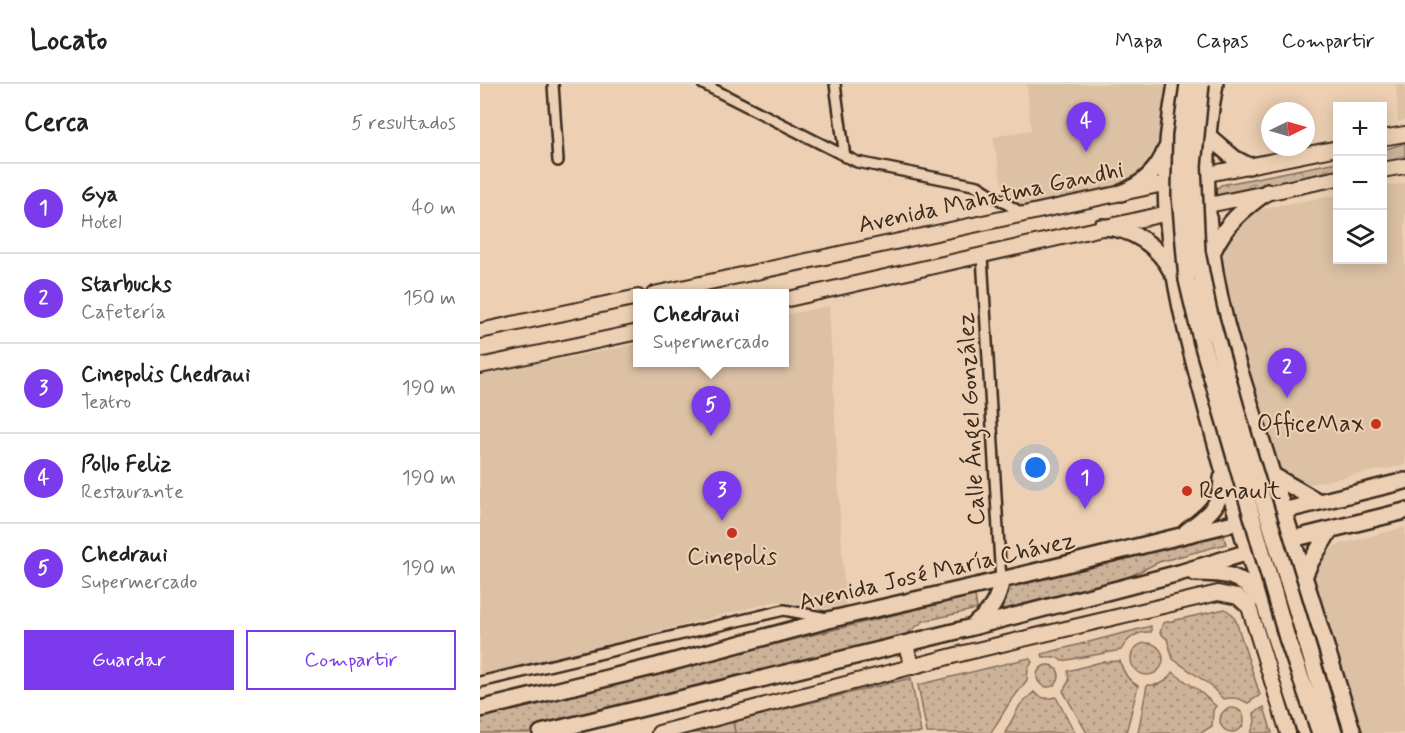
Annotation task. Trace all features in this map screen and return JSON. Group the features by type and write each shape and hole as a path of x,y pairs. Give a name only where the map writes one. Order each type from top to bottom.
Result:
{"main road":[{"path":"1121,193 1139,184 1154,171 1165,152 1176,84"},
{"path":"1188,84 1181,136 1180,195 1187,280 1202,343 1283,627 1320,733"},
{"path":"1201,84 1195,135 1194,186 1197,252 1208,308 1246,444 1334,733"},
{"path":"1215,84 1208,136 1207,205 1220,301 1353,733"},
{"path":"1169,131 1166,183 1176,280 1194,361 1247,552 1288,733"},
{"path":"1387,137 1405,134"},
{"path":"1208,136 1234,158 1249,166"},
{"name":"Avenida Mahatma Gandhi","path":"677,289 1207,174 1333,149"},
{"path":"1167,153 1176,164 1189,166 1197,164 1208,154"},
{"path":"1387,169 1405,166"},
{"path":"789,299 1101,227 1333,179"},
{"path":"1212,254 1222,232 1240,212 1267,192"},
{"path":"1101,227 1120,228 1147,243 1164,260 1176,280"},
{"path":"1182,307 1185,296 1197,287 1211,290 1220,301"},
{"path":"480,331 633,298"},
{"path":"480,366 633,333"},
{"path":"1180,536 1208,514 1217,503 1222,490 1223,466"},
{"path":"1272,475 1319,502"},
{"name":"Avenida José María Chávez","path":"480,709 657,666 832,619 1405,481"},
{"path":"541,733 964,629 1179,573 1292,539 1405,511"},
{"path":"1304,577 1330,530"},
{"path":"1179,573 1225,573 1252,590 1259,613 1289,683 1305,733"},
{"path":"964,629 990,610 998,596 1001,580"},
{"path":"659,733 964,653 1218,593 1238,597 1259,613"},
{"path":"964,629 964,653"},
{"path":"905,644 913,667"},
{"path":"1289,683 1296,673 1305,668 1314,667 1329,676 1340,692"}],"street":[{"path":"553,84 558,161"},
{"path":"703,84 856,162 978,186 1023,214"},
{"path":"834,84 845,157"},
{"name":"Calle Ángel González","path":"982,256 1001,580"},
{"path":"480,682 784,610 832,619"}],"shaded area":[{"path":"1027,84 1165,84 1160,140 1142,178 1124,184 1007,209 993,137 1031,130"},
{"path":"1396,84 1405,84 1405,120 1398,122"},
{"path":"1405,183 1405,465 1305,485 1284,475 1279,468 1226,293 1219,251 1243,216 1270,207 1333,196 1333,264 1387,264 1387,186"},
{"path":"829,306 845,605 824,609 777,601 480,677 480,375 633,345 633,367 789,367 789,314"},
{"path":"1405,527 1405,733 1360,733 1312,576 1334,546"}],"green space":[{"path":"1405,143 1405,162 1387,165 1387,149"},
{"path":"1333,163 1333,176 1219,198 1215,190 1221,185"},
{"path":"1222,531 1226,544 1159,562 1096,593 999,618 1008,582"},
{"path":"975,595 977,609 924,621 894,643 531,733 480,733 480,717"},
{"path":"1225,609 1236,621 1260,695 1248,703 1236,698 1223,699 1210,685 1173,659 1167,639 1160,633 1163,623"},
{"path":"1151,626 1151,632 1133,636 1121,650 1062,661 1056,657 1043,657 1042,654"},
{"path":"1147,643 1158,648 1163,659 1158,670 1147,675 1136,670 1131,659 1136,648"},
{"path":"1029,658 1032,662 1028,669 1027,680 991,733 927,733 918,685"},
{"path":"1120,661 1126,676 1138,686 1126,733 1087,733 1063,691 1069,681 1068,671 1101,662"},
{"path":"1048,665 1056,668 1059,676 1056,684 1048,687 1040,684 1037,676 1040,668"},
{"path":"1172,672 1197,689 1216,706 1213,710 1212,726 1201,733 1138,733 1147,685 1162,683"},
{"path":"911,678 921,733 735,733 733,722"},
{"path":"1034,692 1044,698 1056,697 1075,733 1005,733 1020,705"},
{"path":"1264,707 1272,733 1251,733 1255,722 1254,713"},
{"path":"1232,708 1240,712 1244,720 1240,728 1232,732 1224,728 1220,720 1224,712"},
{"path":"733,722 735,733 690,733"}],"place":[{"name":"Pollo Feliz","path":"1086,152"},
{"name":"Starbucks","path":"1287,398"},
{"name":"OfficeMax","path":"1376,424"},
{"name":"Chedraui","path":"711,436"},
{"name":"Renault","path":"1187,491"},
{"name":"Gya","path":"1085,509"},
{"name":"Cinepolis Chedraui","path":"722,521"},
{"name":"Cinepolis","path":"732,533"}]}
